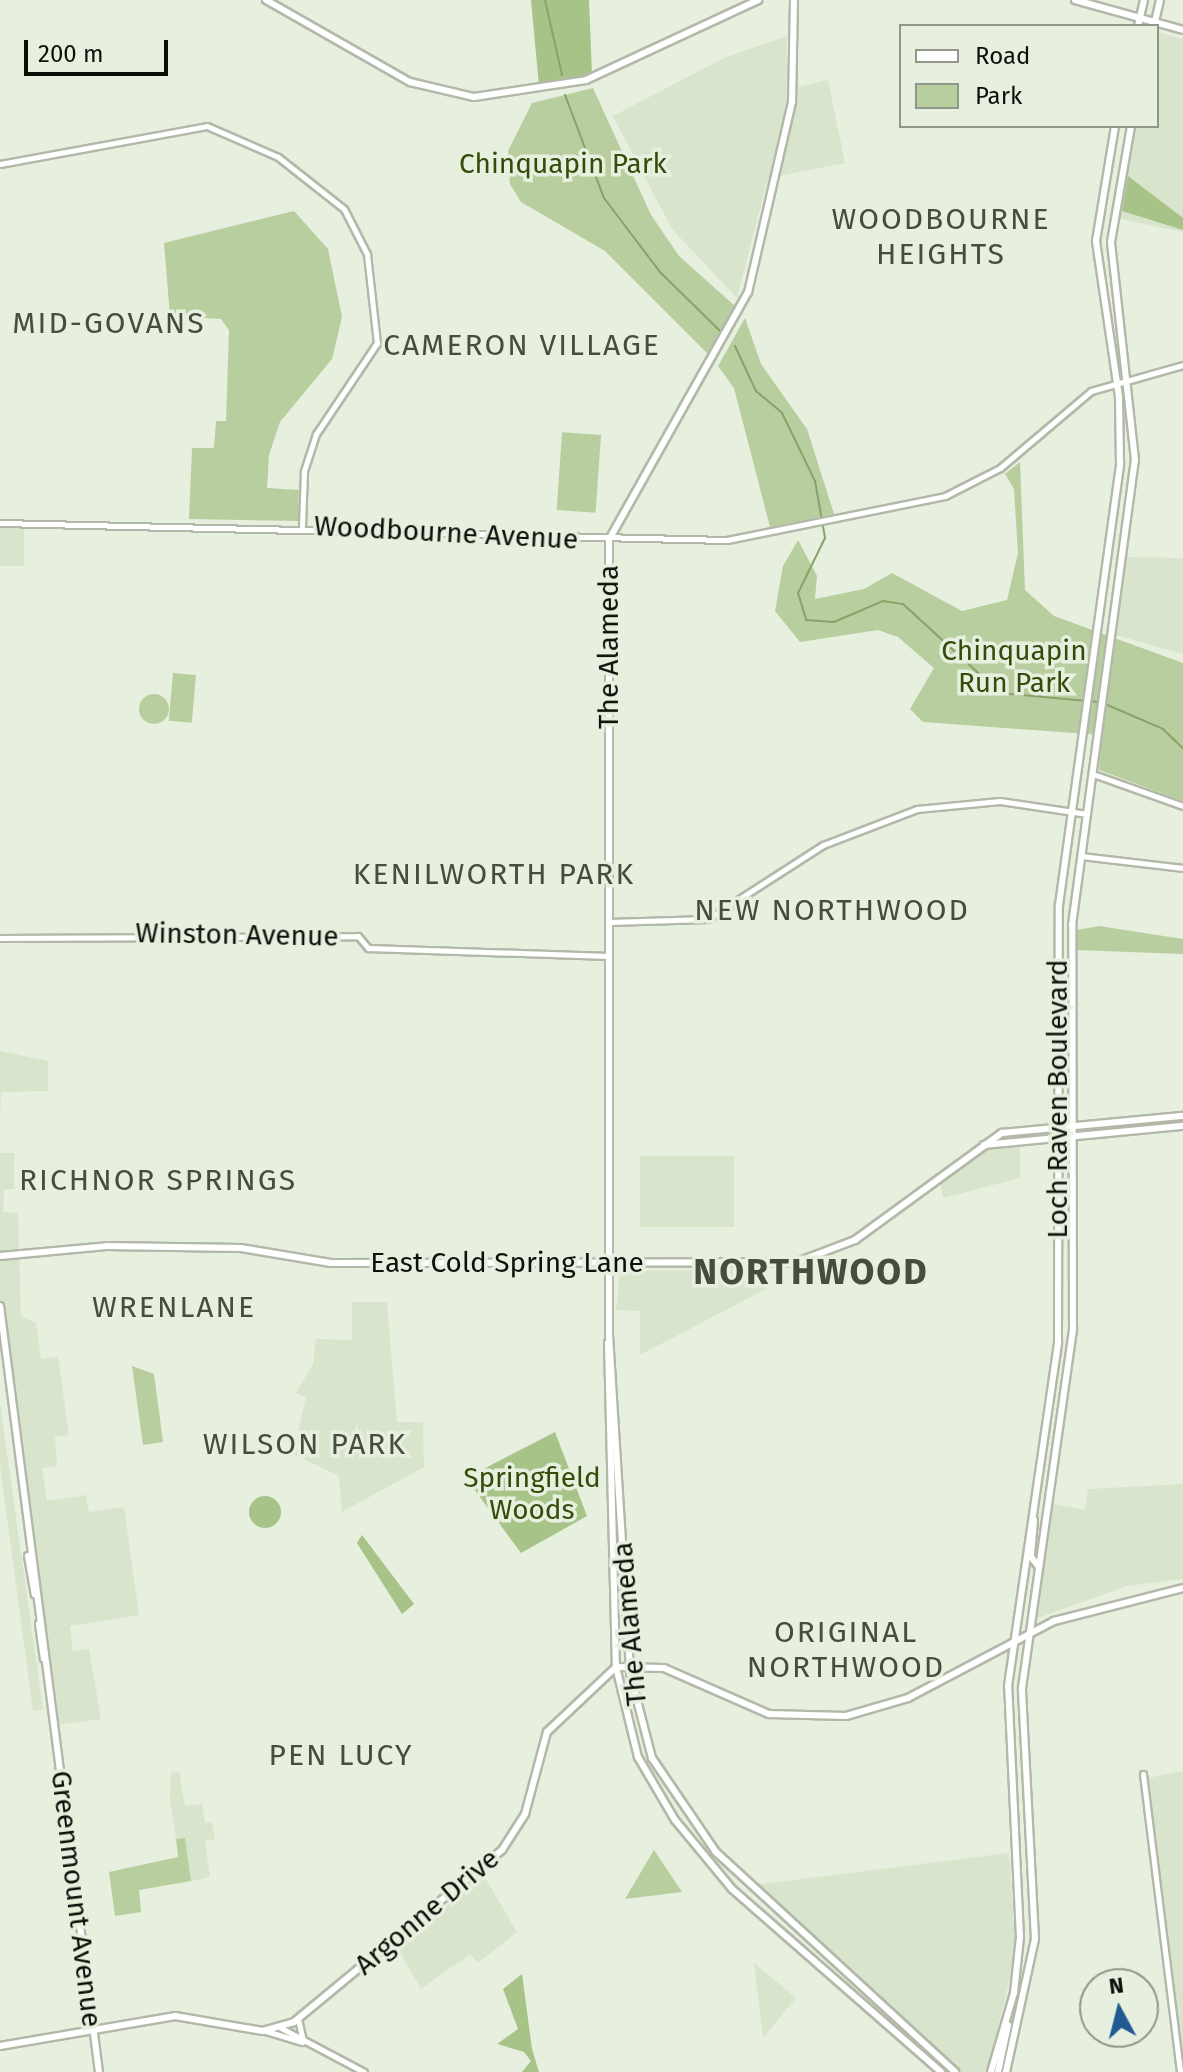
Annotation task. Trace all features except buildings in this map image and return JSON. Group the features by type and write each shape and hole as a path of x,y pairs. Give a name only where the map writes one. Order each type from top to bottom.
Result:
{"main road":[{"path":"266,0 410,82 474,97 586,80 758,0"},
{"name":"The Alameda","path":"794,0 792,102 748,292 609,540 609,1335 629,1665 652,1758 709,1844 955,2072"},
{"path":"1075,0 1154,24 1160,0"},
{"path":"1138,24 1144,0"},
{"path":"1159,25 1183,30"},
{"name":"Loch Raven Boulevard","path":"991,2072 1007,2021 1021,1927 1006,1751 1012,1640 1058,1342 1056,957 1071,811 1120,451 1117,381 1096,241 1115,128"},
{"name":"Loch Raven Boulevard","path":"1007,2072 1035,1939 1021,1748 1028,1632 1072,1352 1070,957 1135,451 1131,376 1111,242 1131,128"},
{"path":"1120,451 1135,451"},
{"path":"1112,525 1127,528"},
{"name":"East Cold Spring Lane","path":"0,1256 76,1247 220,1247 331,1263 610,1263 819,1257 855,1240 981,1146 1011,1129 1183,1116"},
{"name":"East Cold Spring Lane","path":"981,1146 1057,1134 1183,1126"},
{"name":"Greenmount Avenue","path":"0,1306 99,2072"},
{"name":"The Alameda","path":"609,1335 604,1389 616,1667 621,1701 649,1779 710,1865 941,2072"},
{"path":"1032,1517 1031,1557 1039,1567"},
{"path":"1024,1565 1039,1567"},
{"name":"Argonne Drive","path":"264,2031 281,2028 298,2019 502,1850 525,1814 547,1732 616,1667 664,1668 755,1711 833,1717 908,1698 1028,1632 1102,1605 1183,1588"},
{"path":"615,1654 629,1665"},
{"path":"605,1675 621,1701"},
{"path":"0,2046 175,2016 214,2020 264,2031"},
{"path":"998,2072 1007,2021"}],"street":[{"path":"0,164 201,126 234,133 288,164 355,225 378,320 370,361 310,450 302,526"},
{"name":"Woodbourne Avenue","path":"0,523 302,526 707,542 913,505 983,478 1064,410 1117,381 1183,365"},
{"path":"1093,774 1183,806"},
{"path":"609,922 708,919 835,838 917,809 1000,801 1087,814"},
{"path":"1081,856 1183,868"},
{"name":"Winston Avenue","path":"0,938 358,936 368,948 609,956"},
{"path":"1143,1774 1180,2072"},
{"path":"298,2019 303,2041"},
{"path":"281,2028 364,2072"},
{"path":"264,2031 303,2041"}],"shaded area":[{"path":"1159,33 1183,39 1183,232 1117,218 1135,128 1159,128"},
{"path":"787,36 786,90 828,80 845,163 768,178 737,298 672,229 613,116 724,58"},
{"path":"0,524 24,524 24,566 0,566"},
{"path":"1123,557 1183,558 1183,654 1112,634"},
{"path":"0,1051 48,1061 48,1091 1,1092 0,1117"},
{"path":"1020,1141 1020,1178 943,1198 940,1180 988,1149"},
{"path":"0,1153 14,1153 14,1189 4,1189 3,1212 18,1213 21,1316 36,1323 41,1359 58,1357 69,1435 55,1437 57,1466 42,1468 47,1501 86,1495 89,1512 124,1507 139,1615 70,1626 73,1651 89,1649 101,1719 54,1725 0,1308"},
{"path":"640,1156 734,1156 734,1227 640,1227"},
{"path":"767,1269 768,1288 640,1355 640,1311 616,1310 620,1271"},
{"path":"352,1302 387,1302 397,1422 423,1422 424,1467 342,1512 339,1476 293,1454 306,1398 296,1393 313,1364 316,1339 352,1340"},
{"path":"0,1404 43,1709 33,1711 0,1465"},
{"path":"1183,1484 1183,1579 1127,1586 1035,1619 1053,1504 1085,1510 1088,1489"},
{"path":"1183,1771 1183,2064 1148,1778"},
{"path":"179,1772 185,1806 202,1804 205,1823 212,1822 215,1839 205,1841 210,1877 191,1881 185,1838 176,1839 170,1800 171,1773"},
{"path":"1009,1853 1016,1953 987,2072 961,2072 755,1885"},
{"path":"484,1876 517,1932 478,1963 470,1954 421,1989 396,1946"},
{"path":"754,1963 796,1998 763,2038 763,2037"}],"green space":[{"name":"Chinquapin Park","path":"531,0 589,0 592,74 539,86"},
{"name":"Chinquapin Park","path":"593,88 651,215 679,256 735,306 710,356 605,251 521,202 510,184 508,151 532,103"},
{"path":"1128,176 1183,218 1183,230 1122,211"},
{"path":"294,211 328,249 342,317 332,359 280,422 269,455 267,488 299,490 298,521 189,519 192,448 214,448 216,421 226,421 229,330 221,319 170,316 164,243"},
{"path":"745,318 761,364 807,429 834,514 770,527 734,388 718,366"},
{"path":"562,432 601,435 596,513 557,510"},
{"name":"Chinquapin Run Park","path":"1020,462 1025,590 1054,616 1183,663 1183,801 1099,770 1102,735 923,722 910,709 934,668 898,637 878,630 800,642 775,611 783,566 798,540 817,576 815,599 864,589 892,573 962,611 1007,600 1018,553 1014,489 1005,474"},
{"path":"173,673 196,675 192,723 169,721"},
{"path":"154,694 165,698 169,709 165,720 154,724 143,720 139,709 143,698"},
{"path":"1099,926 1183,939 1183,954 1075,950 1077,930"},
{"path":"132,1366 154,1374 163,1442 143,1445"},
{"name":"Springfield Woods","path":"555,1432 587,1516 521,1553 466,1478"},
{"path":"265,1496 276,1501 281,1512 276,1523 265,1528 254,1523 249,1512 254,1501"},
{"path":"362,1535 414,1604 402,1614 357,1543"},
{"path":"185,1838 191,1881 139,1890 141,1912 115,1916 109,1872 178,1857 176,1839"},
{"path":"654,1850 682,1892 625,1899"},
{"path":"522,1974 532,2049 539,2072 522,2072 531,2061 524,2052 497,2044 518,2029 503,1989"}],"waterway":[{"path":"545,0 562,75"},
{"path":"565,95 604,198 660,272 721,332"},
{"path":"735,346 756,391 782,413 815,481 825,538 798,593 806,620 834,622 883,601 903,604 1000,693 1099,702"},
{"path":"1105,704 1163,729 1183,748"}],"district":[{"name":"WOODBOURNE HEIGHTS","path":"941,236"},
{"name":"MID-GOVANS","path":"109,323"},
{"name":"CAMERON VILLAGE","path":"522,345"},
{"name":"KENILWORTH PARK","path":"494,874"},
{"name":"NEW NORTHWOOD","path":"832,910"},
{"name":"RICHNOR SPRINGS","path":"158,1180"},
{"name":"NORTHWOOD","path":"811,1273"},
{"name":"WRENLANE","path":"174,1307"},
{"name":"WILSON PARK","path":"305,1444"},
{"name":"ORIGINAL NORTHWOOD","path":"846,1649"},
{"name":"PEN LUCY","path":"341,1755"}]}
